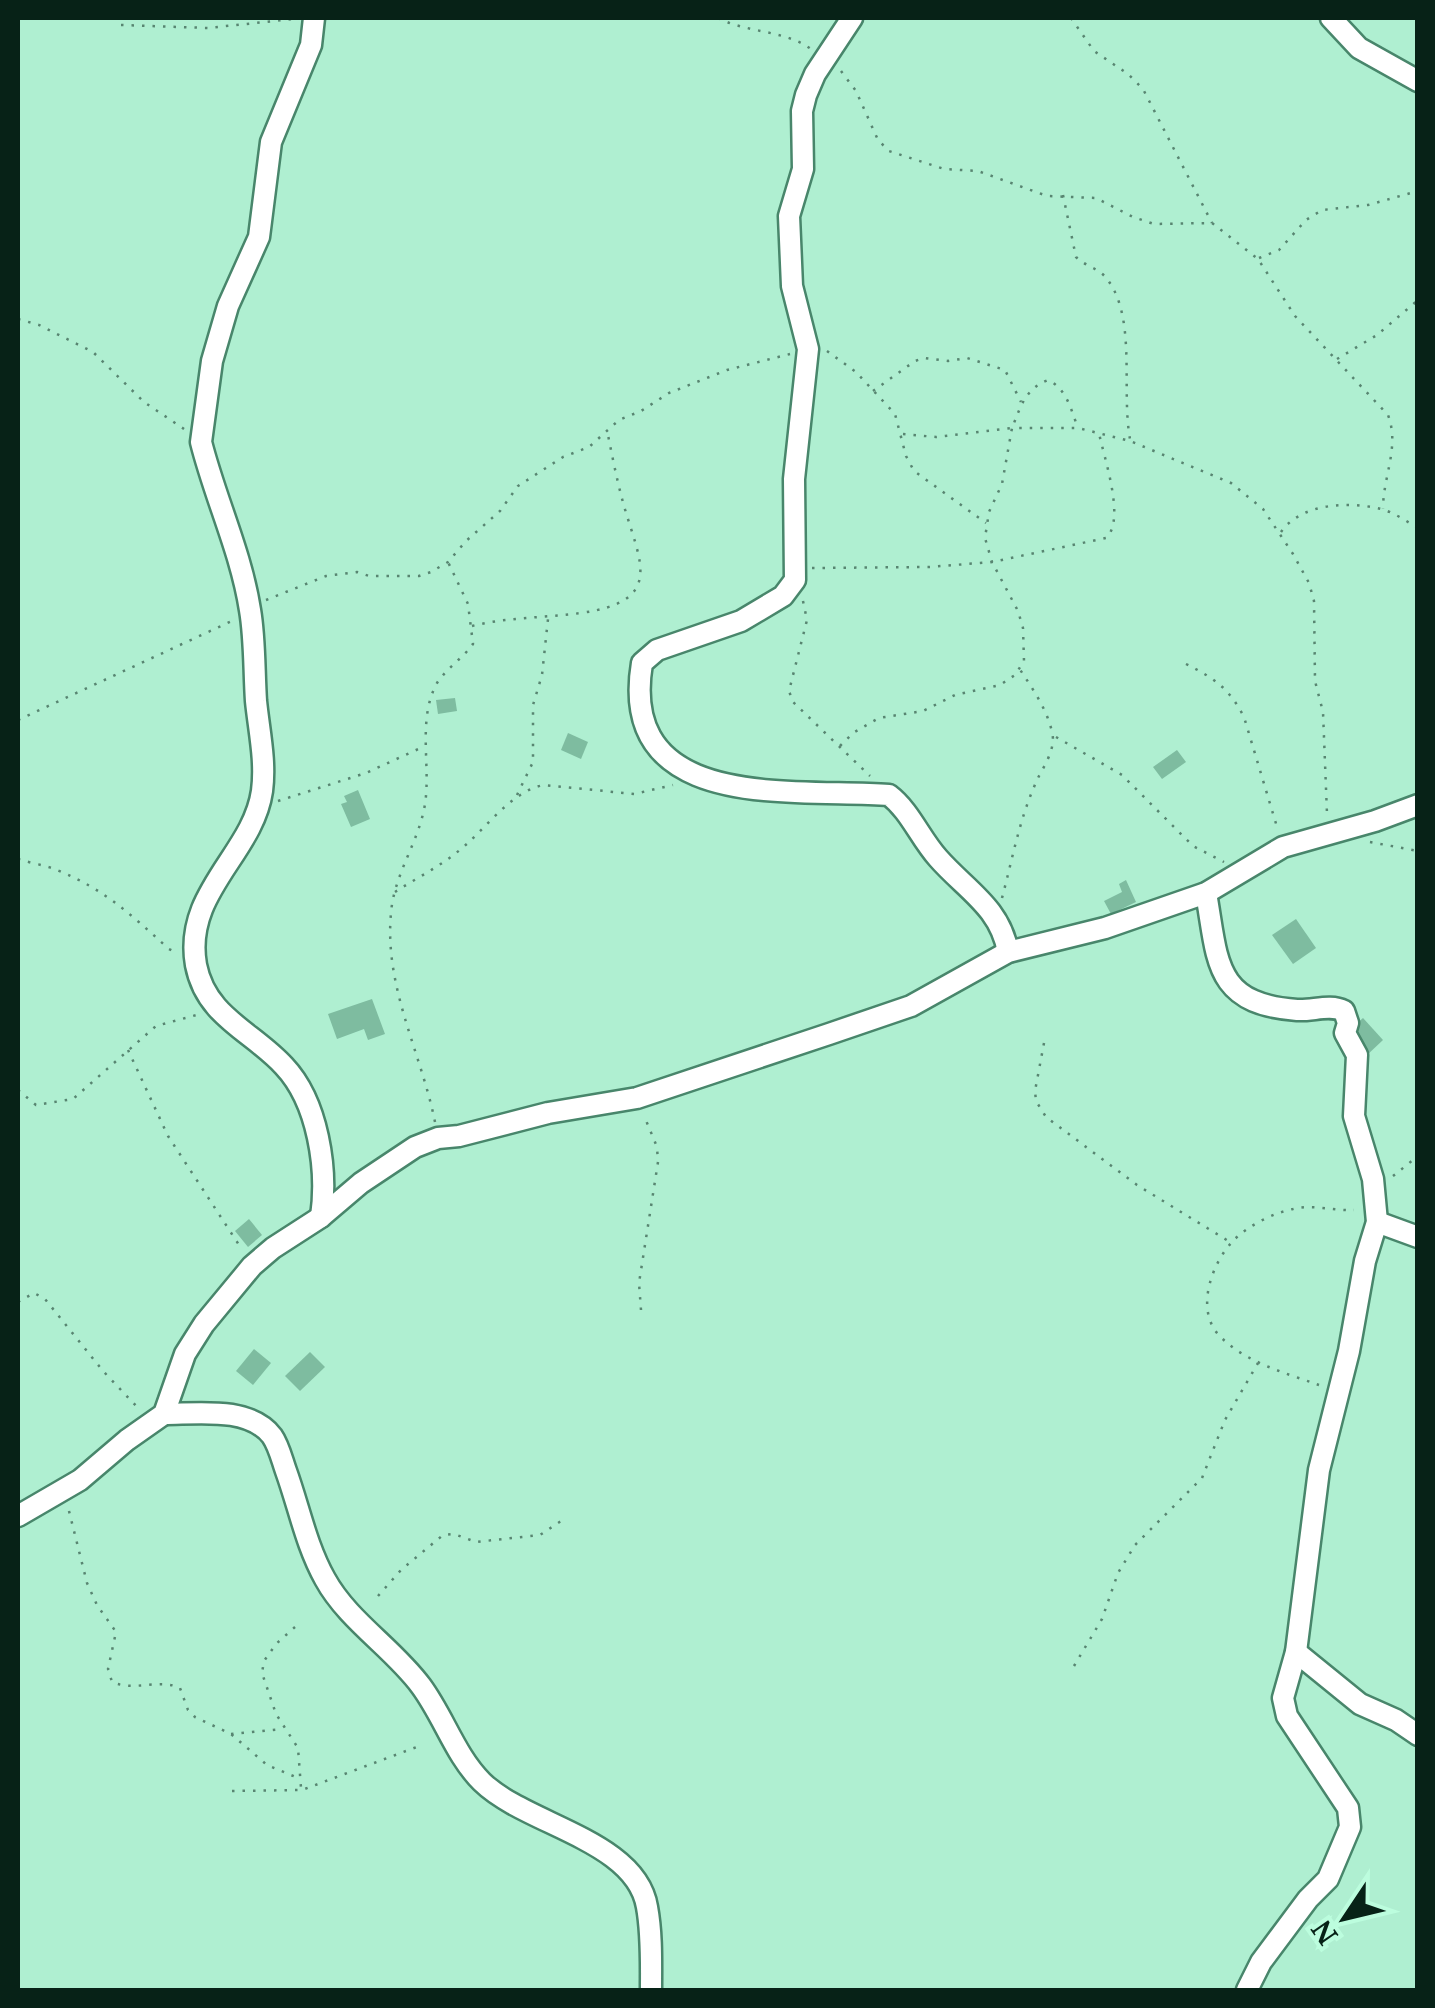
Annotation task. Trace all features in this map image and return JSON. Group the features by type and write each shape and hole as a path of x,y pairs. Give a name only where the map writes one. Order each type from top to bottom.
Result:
{"street":[{"path":"314,18 311,45 271,142 258,237 228,306 212,361 201,442 251,612 263,761 259,806 249,830 208,894 194,938 199,978 216,1010 271,1054 296,1084 307,1106 322,1165 321,1217"},
{"path":"852,18 806,95 802,111 803,169 789,216 792,286 808,350 794,479 796,575 782,596 741,621 657,650 642,663 638,688 642,713 652,738 672,762 694,777 726,787 889,795 904,809 936,856 997,918 1008,952"},
{"path":"1331,18 1359,48 1418,81"},
{"path":"18,1516 63,1491 164,1414 185,1354 204,1324 252,1266 415,1147 438,1138 637,1098 911,1006 1008,952 1105,928 1206,893 1283,847 1418,805"},
{"path":"1206,893 1215,956 1237,992 1256,1002 1297,1010 1344,1011 1348,1023 1345,1033 1357,1056 1354,1116 1373,1179 1375,1207 1339,1392 1319,1470 1296,1652 1283,1698 1287,1716 1348,1808 1350,1827 1328,1879 1261,1962 1248,1990"},
{"path":"1375,1207 1418,1236"},
{"path":"164,1414 229,1414 258,1425 272,1436 294,1490 310,1547 326,1581 344,1606 419,1682 438,1709 461,1757 482,1782 506,1801 578,1836 618,1861 638,1885 647,1904 651,1990"},
{"path":"1296,1652 1360,1704 1418,1735"}],"path":[{"path":"718,18 800,42 826,56 848,79 878,140 889,152 944,169 978,172 1047,196 1096,198 1132,218 1154,224 1212,223"},
{"path":"1071,18 1094,51 1128,74 1142,90 1212,223 1258,259 1287,306 1388,414 1393,426 1392,454 1382,509"},
{"path":"121,25 208,28 292,19"},
{"path":"1258,259 1280,250 1306,220 1322,210 1368,205 1418,191"},
{"path":"1063,195 1076,257 1106,277 1123,311 1130,441"},
{"path":"1336,360 1377,335 1418,300"},
{"path":"18,319 40,325 94,352 144,402 201,442"},
{"path":"18,720 251,612 272,596 326,576 357,572 369,576 419,576 448,562 466,540 500,511 518,486 563,456 589,447 606,428 669,393 727,370 808,350 826,351 842,359 895,414 914,471 986,524"},
{"path":"873,391 915,361 967,358 1005,370 1022,404"},
{"path":"840,746 879,718 922,710 955,695 1000,685 1019,668 1024,660 1023,628 987,549 986,524 1002,484 1012,428 1031,388 1048,380 1059,386 1078,428"},
{"path":"472,626 599,610 630,595 643,572 606,428"},
{"path":"901,434 936,437 1012,428 1078,428 1098,432 1130,441 1230,483 1262,509 1309,583 1316,622 1315,681 1323,712 1328,812 1314,837"},
{"path":"889,795 793,702 789,691 807,620 796,575 828,565 992,562 1098,540 1112,532 1116,518 1098,432"},
{"path":"1280,533 1295,516 1350,506 1382,509 1418,528"},
{"path":"438,1138 393,970 390,914 424,810 433,691 470,648 468,604 448,562"},
{"path":"394,893 455,854 492,823 516,796 533,762 533,705 542,675 548,616"},
{"path":"1186,664 1216,678 1236,700 1283,847"},
{"path":"997,918 1016,838 1054,736 1042,705 1019,668"},
{"path":"1054,736 1122,775 1192,846 1244,870"},
{"path":"259,806 353,778 426,746"},
{"path":"516,796 544,785 634,794 694,777"},
{"path":"1338,832 1392,848 1418,851"},
{"path":"18,859 53,868 124,906 169,949 196,961"},
{"path":"18,1090 36,1106 73,1098 156,1026 216,1010"},
{"path":"1044,1044 1035,1091 1046,1117 1136,1185 1231,1243"},
{"path":"128,1050 168,1136 252,1266"},
{"path":"637,1098 657,1147 658,1162 639,1283 641,1310"},
{"path":"1339,1392 1259,1362 1218,1333 1207,1312 1215,1271 1231,1243 1250,1228 1289,1209 1375,1207 1418,1156"},
{"path":"18,1302 34,1293 46,1299 132,1404 164,1414"},
{"path":"1074,1666 1102,1620 1118,1573 1135,1545 1202,1478 1225,1420 1259,1362"},
{"path":"63,1491 87,1583 116,1632 108,1669 112,1682 129,1687 171,1684 180,1688 191,1714 231,1734 267,1764 298,1778"},
{"path":"378,1596 401,1570 443,1535 454,1534 476,1542 540,1535 564,1519"},
{"path":"295,1627 276,1644 262,1673 284,1729 298,1748 302,1790"},
{"path":"231,1734 284,1729"},
{"path":"232,1792 302,1790 422,1745"}],"building":[{"path":"455,698 457,711 438,714 436,700"},
{"path":"568,733 588,742 581,759 561,750"},
{"path":"1177,750 1186,762 1162,779 1153,767"},
{"path":"358,790 370,819 351,827 341,804 347,802 344,796"},
{"path":"1126,880 1136,902 1111,914 1104,901 1122,892 1119,884"},
{"path":"1296,919 1316,948 1293,964 1272,935"},
{"path":"372,999 385,1034 368,1040 364,1029 337,1039 328,1014"},
{"path":"1363,1018 1383,1040 1366,1056 1345,1034"},
{"path":"249,1219 262,1235 248,1247 235,1231"},
{"path":"254,1349 271,1363 253,1385 236,1371"},
{"path":"310,1352 325,1367 300,1391 285,1376"}]}
